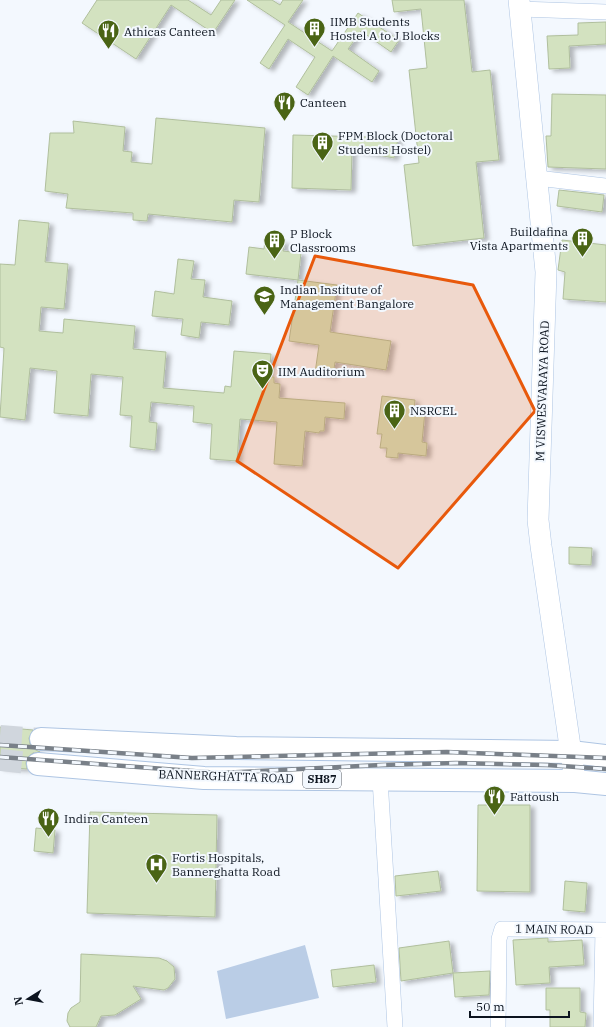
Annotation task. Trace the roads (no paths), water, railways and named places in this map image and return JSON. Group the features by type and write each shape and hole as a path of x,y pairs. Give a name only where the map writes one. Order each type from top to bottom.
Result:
{"main road":[{"path":"41,739 236,748 571,752 606,756"},
{"name":"BANNERGHATTA ROAD","path":"38,764 204,778 575,781 606,784"}],"street":[{"path":"519,4 606,12"},
{"name":"M VISWESVARAYA ROAD","path":"519,4 546,272 538,520 575,781"},
{"path":"537,178 606,186"},
{"path":"380,779 395,1027"},
{"name":"1 MAIN ROAD","path":"498,1027 499,939 502,929 604,930"},
{"path":"600,1027 604,930"}],"tunnel":[{"path":"0,736 41,739"},
{"path":"0,760 38,764"}],"railway":[{"path":"0,745 192,758 447,752 606,758"},
{"path":"0,757 220,773 456,763 547,765 606,769"}],"place":[{"name":"IIMB Students Hostel A to J Blocks","path":"314,48"},
{"name":"Athicas Canteen","path":"109,50"},
{"name":"Canteen","path":"284,122"},
{"name":"FPM Block (Doctoral Students Hostel)","path":"322,162"},
{"name":"Buildafina Vista Apartments","path":"583,258"},
{"name":"P Block Classrooms","path":"274,260"},
{"name":"Indian Institute of Management Bangalore","path":"264,316"},
{"name":"IIM Auditorium","path":"263,390"},
{"name":"NSRCEL","path":"395,430"},
{"name":"Fattoush","path":"494,816"},
{"name":"Indira Canteen","path":"48,838"},
{"name":"Fortis Hospitals, Bannerghatta Road","path":"157,884"}]}
